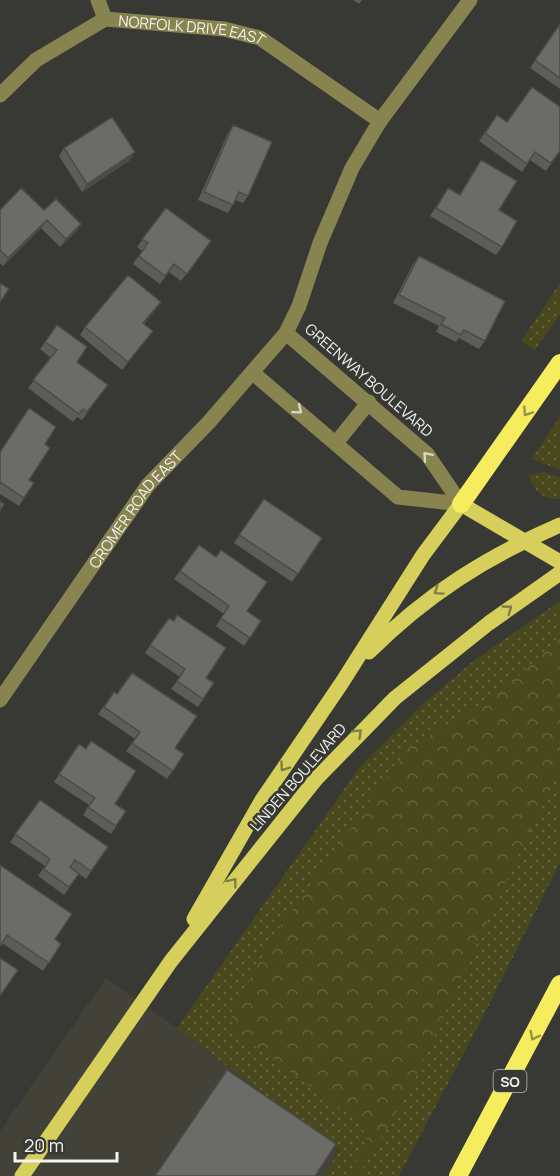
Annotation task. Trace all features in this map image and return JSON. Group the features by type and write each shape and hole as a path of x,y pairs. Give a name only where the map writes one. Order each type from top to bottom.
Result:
{"highway":[{"path":"461,504 560,363"},
{"name":"SO","path":"458,1176 560,984"}],"main road":[{"name":"GREENWAY BOULEVARD","path":"461,504 560,562"},
{"name":"LINDEN BOULEVARD","path":"171,961 262,800 341,684 423,555 461,504"},
{"name":"LINDEN BOULEVARD","path":"341,684 362,658 422,602 451,582 524,541 560,525"},
{"name":"LINDEN BOULEVARD","path":"22,1176 171,961 341,750 428,671 489,623 560,573"}],"street":[{"path":"98,0 105,19"},
{"name":"GREENWAY BOULEVARD","path":"461,504 427,454 286,333 299,306 320,243 351,168 380,121 470,0"},
{"name":"NORFOLK DRIVE EAST","path":"0,94 36,60 105,19 224,29 260,38 380,121"},
{"name":"CROMER ROAD EAST","path":"0,700 148,484 254,372 286,333"},
{"name":"GREENWAY BOULEVARD","path":"254,372 398,497 461,504"},
{"path":"336,443 369,402"}],"shaded area":[{"path":"106,978 177,1028 339,1152 324,1176 0,1176 0,1131"}],"green space":[{"path":"560,283 560,314 535,350 521,341"},
{"path":"560,416 560,470 532,459"},
{"path":"544,472 560,477 560,499 544,496 533,486 529,475"},
{"path":"560,601 560,863 486,1011 399,1176 324,1176 339,1151 177,1028 359,768 424,703 476,659"},
{"path":"560,638 560,765 407,1095 358,1176 347,1176 368,1144 361,1123 234,1031 231,1013 274,935 407,749 499,693"}],"building":[{"path":"560,24 560,78 535,60"},
{"path":"532,87 560,107 560,151 551,163 535,152 527,164 485,133 497,115 507,122"},
{"path":"112,117 135,152 87,184 64,148"},
{"path":"233,125 272,142 248,196 239,192 233,205 204,192"},
{"path":"481,160 517,181 499,210 517,221 502,247 436,208 448,188 460,195"},
{"path":"21,188 44,210 56,199 81,224 66,239 47,220 8,258 0,250 0,210"},
{"path":"166,208 211,241 187,274 174,264 165,276 139,256 148,243 142,239"},
{"path":"419,256 505,301 485,341 464,330 461,335 441,324 445,318 399,295"},
{"path":"128,275 161,302 143,323 153,331 128,362 85,327"},
{"path":"0,283 9,289 0,302"},
{"path":"57,325 87,347 77,362 108,385 87,412 83,409 79,414 33,380 57,350 45,342"},
{"path":"29,408 56,427 45,444 50,448 29,480 34,483 24,498 0,482 0,452"},
{"path":"264,499 322,538 298,574 239,535"},
{"path":"199,545 216,557 221,550 267,582 247,611 261,621 250,638 221,618 229,606 180,571"},
{"path":"177,615 226,648 206,678 214,683 203,699 177,681 185,669 150,645 169,618 174,621"},
{"path":"132,673 197,716 175,748 184,754 173,771 132,743 140,732 104,707 114,692 117,694"},
{"path":"91,741 136,771 115,804 126,811 116,826 88,807 95,798 59,774 79,744 86,749"},
{"path":"40,800 108,847 91,871 75,860 70,867 79,874 69,887 44,869 50,859 15,834"},
{"path":"0,865 72,914 55,939 61,944 49,963 7,935 0,944"},
{"path":"0,958 18,970 0,996"},
{"path":"227,1070 336,1144 315,1176 155,1176"}]}
